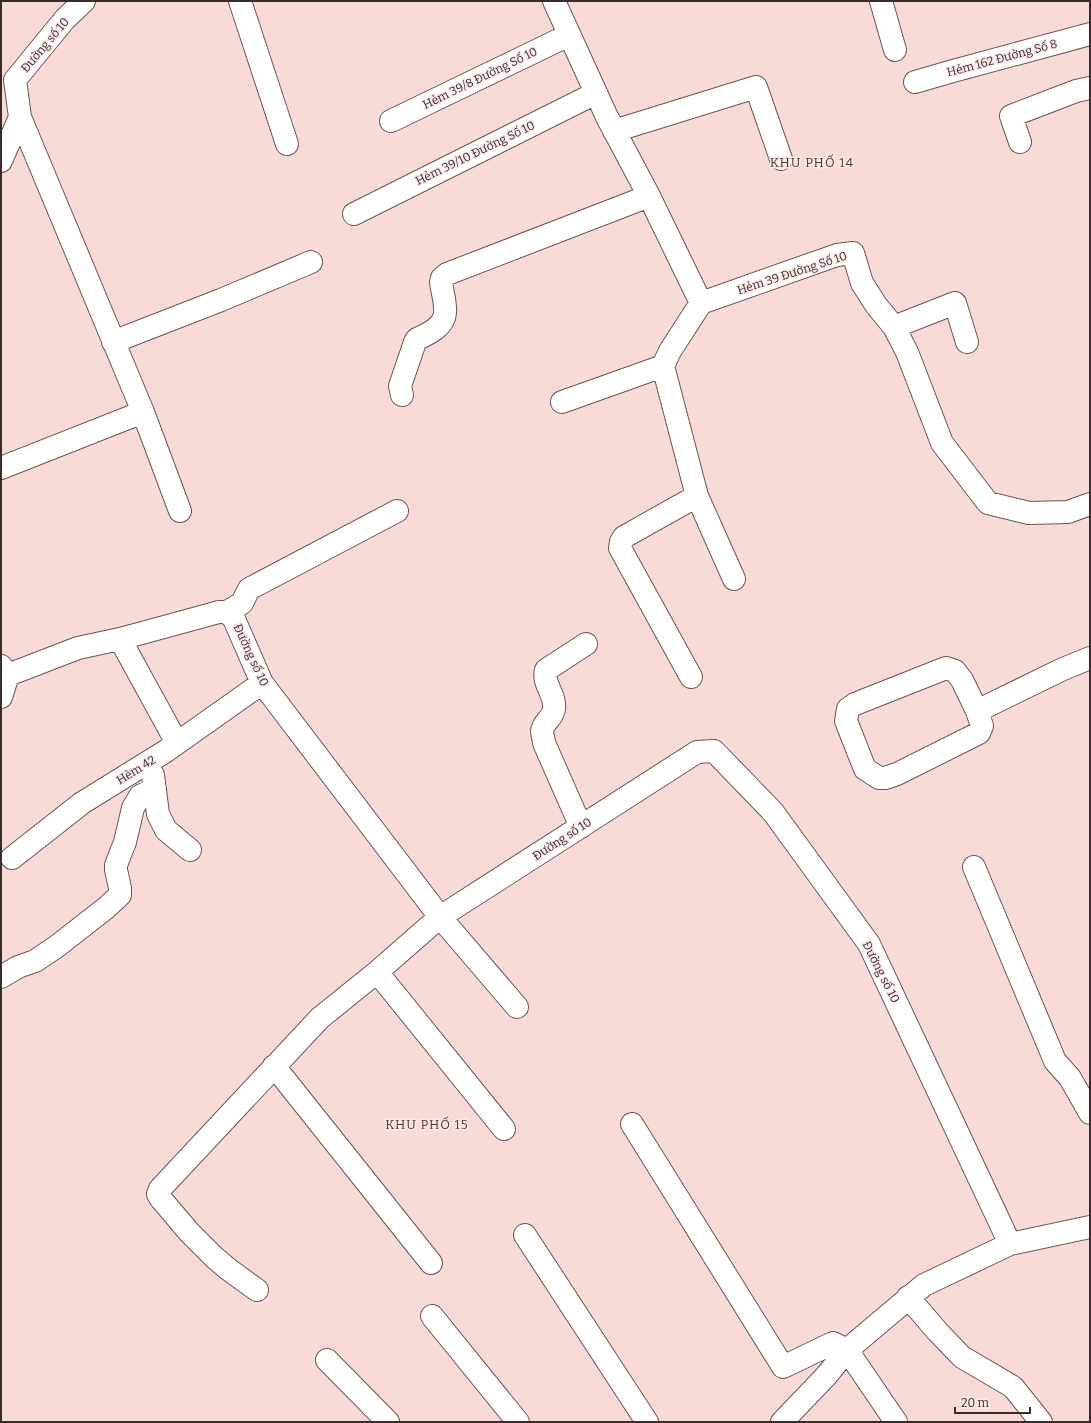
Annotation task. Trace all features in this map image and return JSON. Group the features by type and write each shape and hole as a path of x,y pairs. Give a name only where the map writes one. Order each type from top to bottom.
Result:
{"street":[{"path":"240,1 287,144"},
{"path":"554,1 614,131 649,196 701,302 670,351 663,366 697,496 734,579"},
{"path":"881,1 895,50"},
{"name":"Đường số 10","path":"78,3 15,80 20,117 143,412 180,511"},
{"name":"Hẻm 162 Đường Số 8","path":"915,82 1090,34"},
{"name":"Hẻm 39/8 Đường Số 10","path":"391,122 569,35"},
{"path":"614,131 756,87 782,160"},
{"path":"1020,142 1011,116 1076,91 1090,88"},
{"name":"Hẻm 39/10 Đường Số 10","path":"354,214 596,93"},
{"path":"1,161 20,117"},
{"path":"402,394 400,386 415,342 417,339 434,330 444,317 445,312 441,282 442,278 447,274 649,196"},
{"name":"Hẻm 39 Đường Số 10","path":"701,302 838,256 852,254 862,282 876,305 894,327 907,352 942,442 988,502 1028,513 1068,512 1090,504"},
{"path":"113,342 312,262"},
{"path":"894,327 955,303 967,342"},
{"path":"562,402 663,366"},
{"path":"1,468 143,412"},
{"path":"691,677 620,548 620,542 624,537 697,496"},
{"path":"226,612 242,603 249,588 397,511"},
{"name":"Đường số 10","path":"4,671 78,648 120,639 219,612 226,612 234,619 262,683 440,917 697,752 714,751 773,812 869,944 1010,1244"},
{"path":"120,639 177,743"},
{"path":"581,827 544,743 542,730 545,723 552,716 554,710 552,694 546,683 546,670 586,644"},
{"path":"977,711 1063,669 1090,658"},
{"path":"946,668 955,671 962,680 977,711 982,726 979,733 897,774 885,778 879,778 865,769 846,721 848,709 854,704 946,668"},
{"path":"1,697 4,671"},
{"name":"Hèm 42","path":"12,858 82,803 177,743 262,683"},
{"path":"151,760 158,814 166,830 190,850"},
{"path":"1,977 18,967 35,961 56,947 106,908 120,895 116,865 126,842 133,808 140,796 154,789"},
{"path":"974,867 1054,1061 1070,1078 1090,1113"},
{"path":"257,1290 215,1258 189,1232 161,1199 158,1194 160,1189 320,1018 377,972 440,917 517,1007"},
{"path":"377,972 504,1129"},
{"path":"274,1066 431,1263"},
{"path":"632,1124 783,1367 833,1343 847,1350 896,1422"},
{"path":"782,1422 827,1375 847,1350 924,1285 1010,1244 1090,1227"},
{"path":"525,1235 647,1422"},
{"path":"908,1297 962,1357 1013,1387 1041,1422"},
{"path":"432,1316 518,1422"},
{"path":"327,1360 388,1422"}],"district":[{"name":"KHU PHỐ 14","path":"812,162"},
{"name":"KHU PHỐ 15","path":"427,1124"}]}
